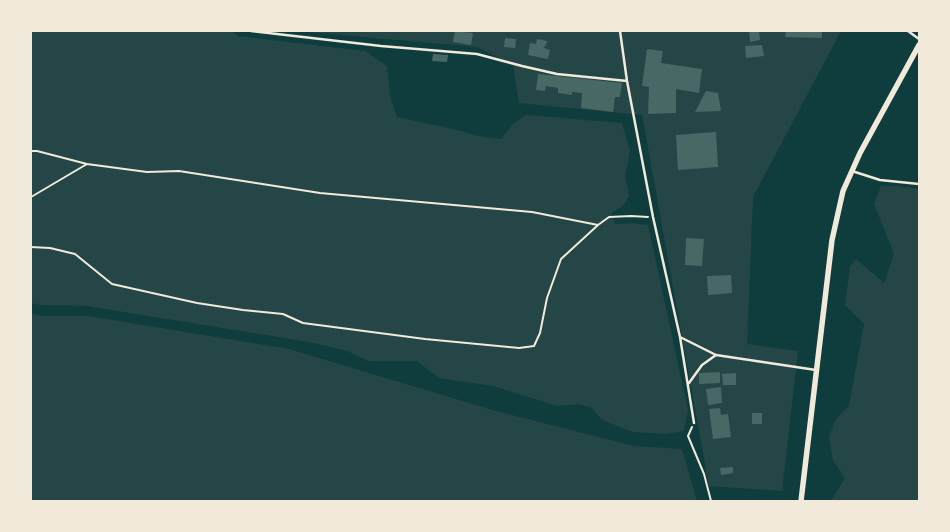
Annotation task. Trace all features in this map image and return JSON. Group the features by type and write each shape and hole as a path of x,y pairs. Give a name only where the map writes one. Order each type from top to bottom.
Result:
{"street":[{"path":"801,501 832,240 843,191 860,153 919,45"}],"lane":[{"path":"250,31 381,46 477,54 557,74 627,81"},
{"path":"620,31 627,81 653,217 680,337 694,423"},
{"path":"908,31 919,39"},
{"path":"852,171 880,180 919,184"},
{"path":"680,337 716,355 817,370"},
{"path":"688,383 702,365 716,355"}],"path":[{"path":"31,151 87,164 147,172 179,170 320,193 532,212 598,225"},
{"path":"31,197 87,164"},
{"path":"31,247 50,248 75,254 112,284 197,303 283,314 303,323 425,339 519,348 534,346 540,333 548,298 561,259 609,217 653,217"},
{"path":"694,423 688,436 704,474 711,501"}],"shaded area":[{"path":"31,31 231,31 238,36 365,51 387,66 390,96 397,117 478,136 501,139 513,124 526,115 622,123 630,151 625,176 629,196 623,206 611,213 615,224 632,223 648,225 688,410 684,431 666,434 633,432 602,420 592,408 579,404 557,406 493,386 439,378 417,361 369,361 347,351 309,342 87,306 40,305 31,303"},
{"path":"296,31 841,31 753,197 747,344 798,351 782,491 709,486 642,115 519,103 513,65 477,47"},
{"path":"881,186 919,189 919,501 831,501 845,478 833,460 829,436 836,419 849,406 864,324 845,305 850,267 856,259 884,283 894,254 874,204"},
{"path":"31,313 42,316 88,316 289,349 496,411 634,446 682,449 697,501 31,501"}],"building":[{"path":"455,31 473,33 471,45 453,42"},
{"path":"749,31 759,31 760,40 750,42"},
{"path":"786,31 822,31 822,38 785,37"},
{"path":"505,38 516,39 515,48 504,47"},
{"path":"537,39 547,41 544,48 550,50 548,59 528,55 530,43 536,44"},
{"path":"762,45 764,56 746,58 745,46"},
{"path":"647,49 663,51 661,63 702,69 699,93 676,89 676,113 648,114 649,87 642,86"},
{"path":"433,54 448,55 447,62 432,61"},
{"path":"538,74 622,83 620,97 615,97 613,112 581,108 582,93 572,92 572,95 558,93 558,88 546,86 545,91 536,90"},
{"path":"706,91 718,93 721,111 695,112"},
{"path":"716,132 718,167 678,170 676,135"},
{"path":"686,238 704,239 702,266 685,265"},
{"path":"731,275 732,293 708,295 707,276"},
{"path":"720,372 720,383 699,384 699,373"},
{"path":"736,373 736,385 723,385 722,374"},
{"path":"721,387 722,403 708,405 706,389"},
{"path":"720,408 721,415 728,414 731,437 713,439 709,409"},
{"path":"752,413 762,413 762,424 752,424"},
{"path":"733,467 733,473 721,475 720,468"}]}
